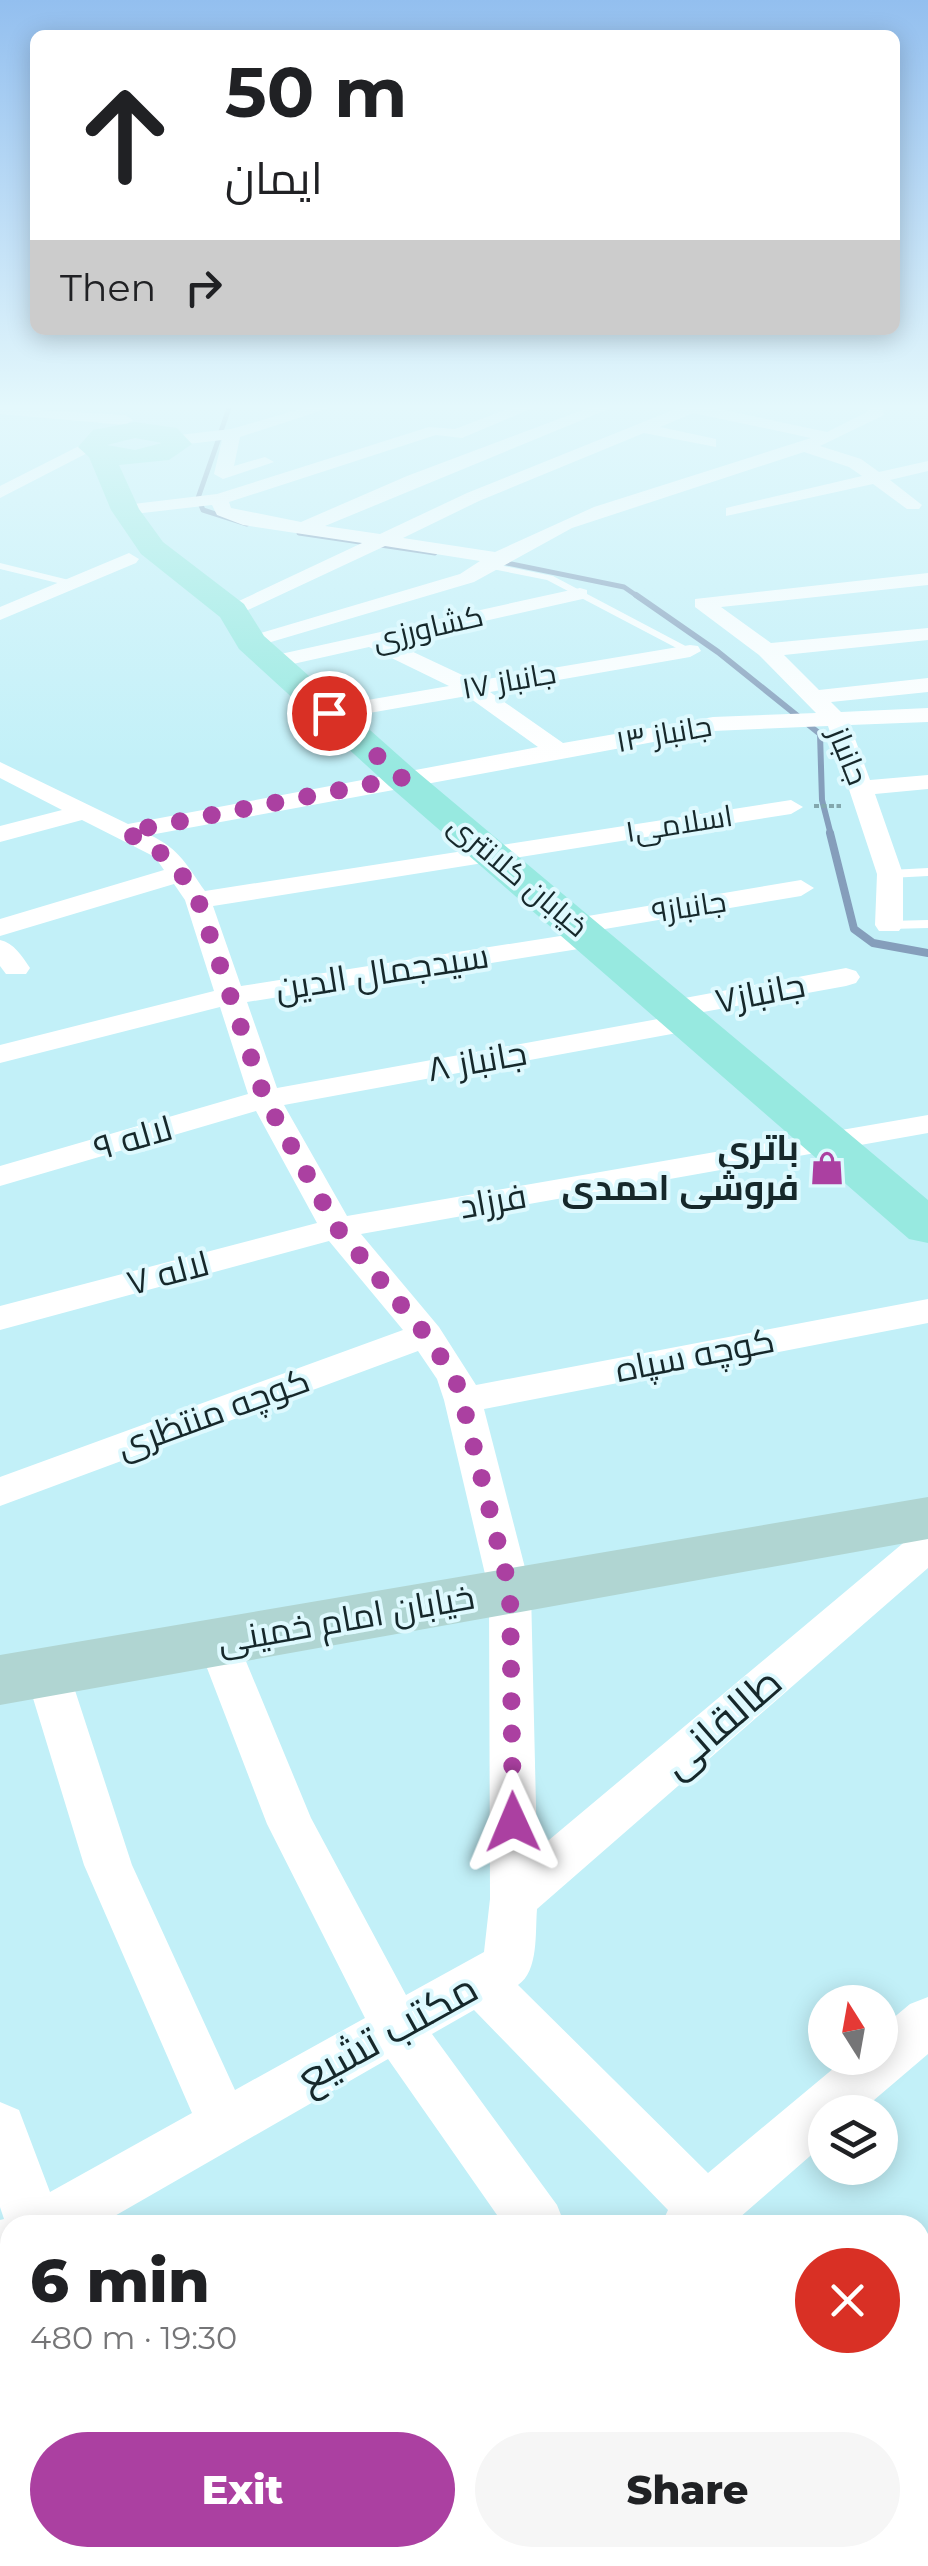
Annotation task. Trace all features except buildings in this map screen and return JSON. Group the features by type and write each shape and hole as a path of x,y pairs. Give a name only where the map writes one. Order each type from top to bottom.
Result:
{"main road":[{"name":"خیابان کلانتری","path":"138,528 152,548 402,778 928,1227"},
{"name":"خیابان امام خمینی","path":"23,1676 928,1518"}],"street":[{"path":"303,528 490,561"},
{"path":"345,535 360,528"},
{"path":"253,639 380,542 409,528"},
{"path":"253,639 467,578 490,561 554,528"},
{"path":"0,614 129,559"},
{"name":"جانباز","path":"889,925 890,874 838,722 768,650 702,604 928,579"},
{"name":"کشاورزی","path":"253,639 372,641 580,594"},
{"path":"329,618 468,687 560,752"},
{"path":"768,650 928,634"},
{"name":"جانباز ۱۷","path":"329,713 690,650"},
{"path":"814,697 928,686"},
{"name":"جانباز ۱۳","path":"125,832 402,778 713,724 838,722 928,715"},
{"path":"0,769 164,852 190,886"},
{"path":"864,797 928,782"},
{"name":"اسلامی۱","path":"0,928 190,886 492,854 791,807"},
{"path":"0,834 83,812"},
{"name":"مکتب تشیع","path":"63,2215 507,1964 514,1899 510,1591 455,1378 426,1335 337,1228 265,1099 190,886"},
{"name":"جانباز۹","path":"583,932 801,888"},
{"name":"سیدجمال الدین","path":"0,1054 230,996 583,932"},
{"name":"جانباز۷","path":"681,1016 846,976"},
{"name":"جانباز ۸","path":"265,1099 681,1016"},
{"name":"لاله ۹","path":"0,1176 265,1099"},
{"name":"فرزاد","path":"337,1228 928,1124"},
{"name":"لاله ۷","path":"0,1318 337,1228"},
{"name":"کوچه سپاه","path":"462,1400 928,1311"},
{"name":"کوچه منتظری","path":"0,1492 426,1335"},
{"name":"طالقانی","path":"514,1899 928,1544"},
{"path":"218,1642 290,1824 396,2027 530,2215"},
{"path":"23,1676 223,2124"},
{"path":"478,1980 695,2215"},
{"path":"701,2215 928,2020"},
{"path":"0,2128 30,2215"}],"lane":[{"path":"490,561 550,578 690,650"},
{"path":"0,566 70,583"},
{"path":"890,874 928,872"},
{"name":"جانباز","path":"889,925 928,924"}],"path":[{"path":"791,807 864,797"}],"waterway":[{"path":"299,533 435,553"},
{"path":"497,561 624,587 640,598"},
{"path":"636,595 718,652 820,734 822,800 831,835"},
{"path":"830,833 854,929 873,943 928,953"}],"place":[{"name":"باتری فروشی احمدی","path":"827,1168"}],"route":[{"path":"329,713 402,778 125,832 164,852 182,873 198,900 265,1099 337,1228 426,1335 455,1378 510,1591 513,1822"}]}
